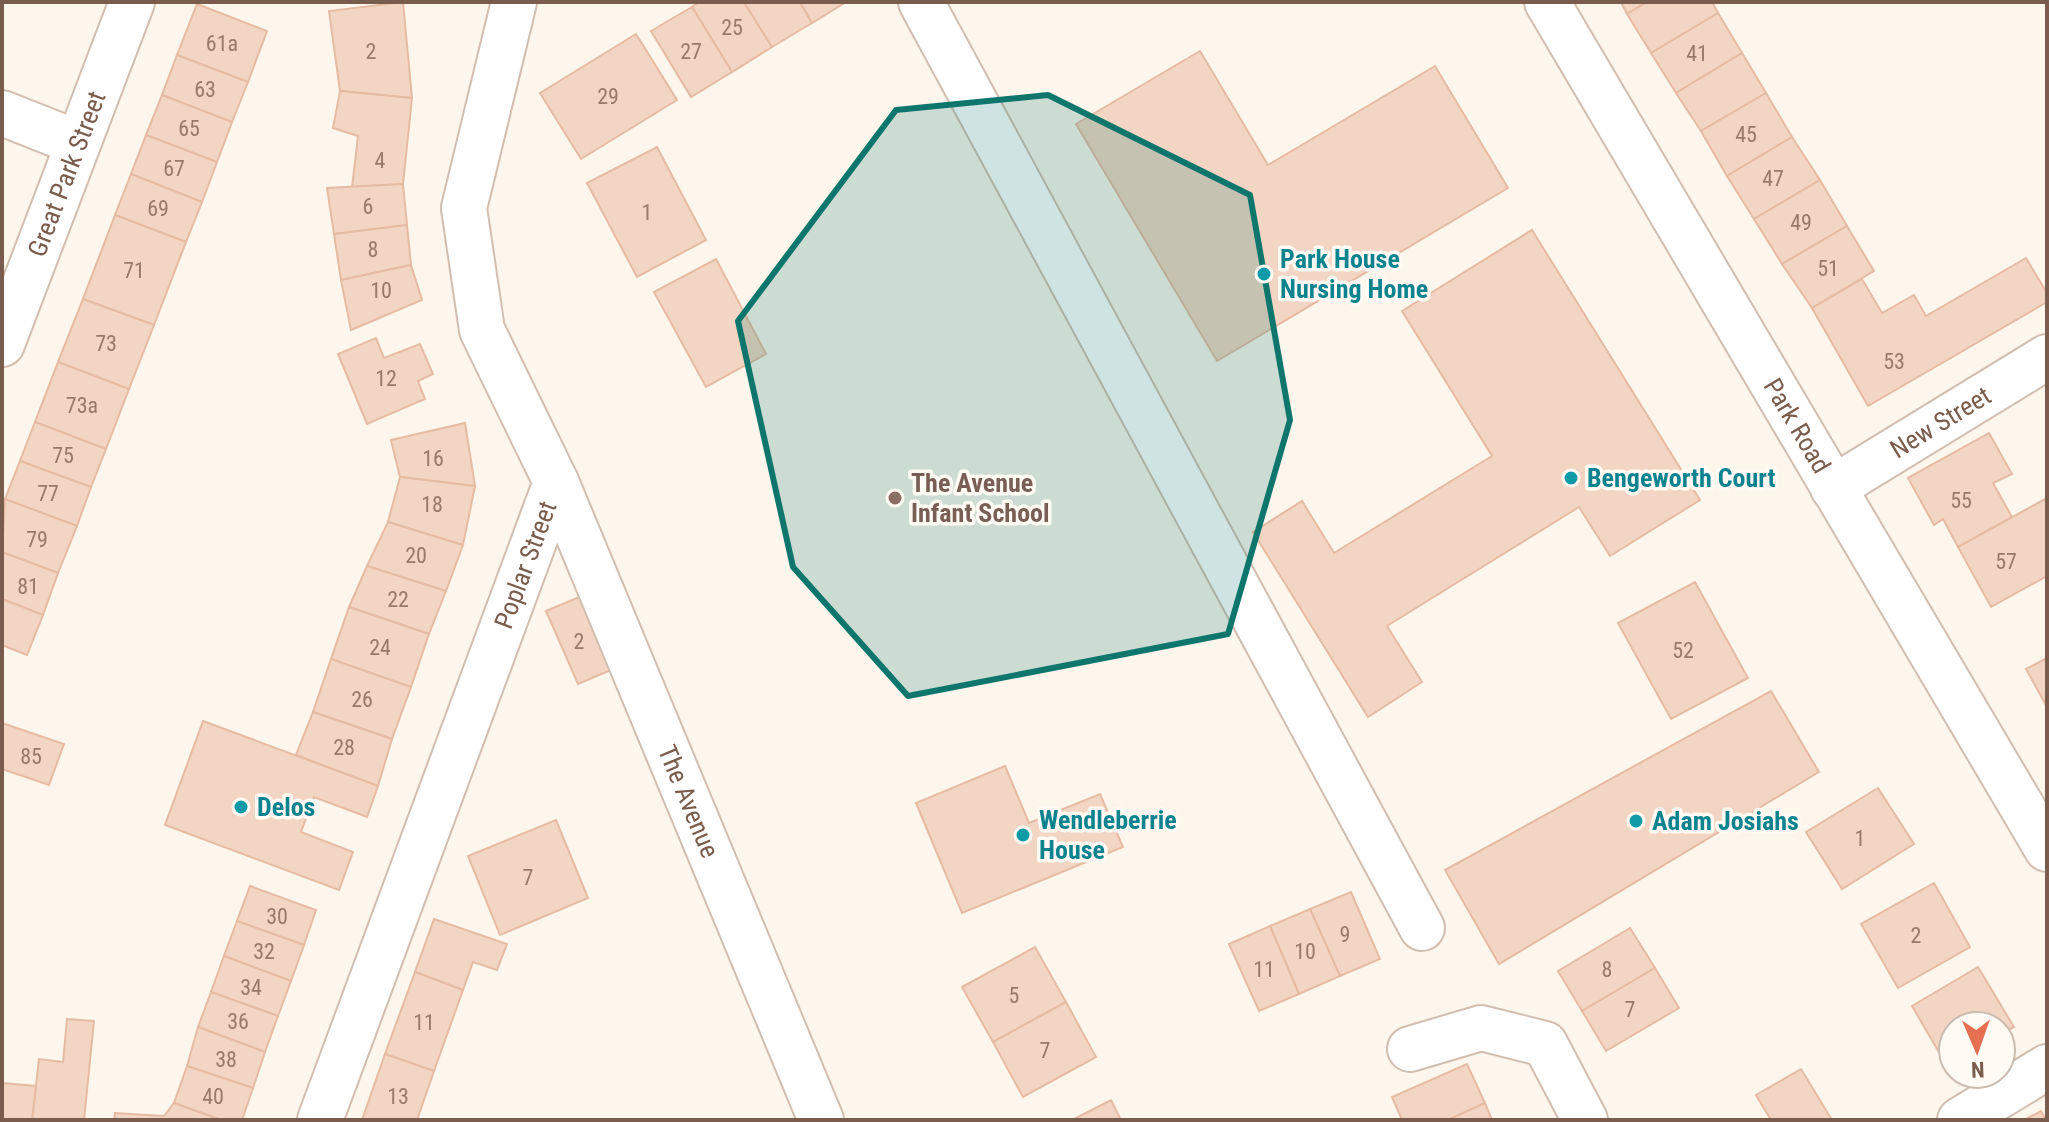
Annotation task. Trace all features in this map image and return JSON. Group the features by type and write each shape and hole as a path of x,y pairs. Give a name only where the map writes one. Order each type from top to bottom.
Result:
{"street":[{"name":"Great Park Street","path":"2,344 132,2"},
{"name":"Poplar Street","path":"320,1120 556,482 482,330 464,208 514,2"},
{"path":"921,2 1422,928"},
{"name":"Park Road","path":"1547,2 2047,849"},
{"path":"2,113 78,143"},
{"name":"New Street","path":"1833,488 2047,357"},
{"name":"The Avenue","path":"556,482 821,1120"},
{"path":"1410,1049 1481,1028 1545,1044 1585,1120"},
{"path":"1960,1120 2047,1067"}],"highlighted area":[{"path":"1048,95 1250,195 1290,420 1228,634 908,696 793,567 738,321 896,110"}],"building":[{"path":"403,2 412,98 340,91 329,11"},
{"path":"699,2 744,2 772,47 732,72 692,7"},
{"path":"744,2 800,2 812,23 772,47"},
{"path":"800,2 846,2 812,23"},
{"path":"1621,2 1647,2 1627,14"},
{"path":"1647,2 1712,2 1718,13 1651,53 1627,14"},
{"path":"197,4 267,31 248,82 177,55"},
{"path":"692,7 732,72 691,97 651,31"},
{"path":"1718,13 1742,53 1676,93 1651,53"},
{"path":"636,34 677,100 581,159 540,93"},
{"name":"Park House Nursing Home","path":"1200,51 1268,165 1435,66 1508,188 1217,361 1076,124"},
{"path":"1742,53 1766,93 1701,131 1676,93"},
{"path":"177,55 248,82 232,122 162,95"},
{"path":"340,91 412,98 403,184 352,187 358,136 333,128"},
{"path":"1766,93 1792,137 1727,176 1701,131"},
{"path":"162,95 232,122 217,162 146,135"},
{"path":"146,135 217,162 202,202 131,174"},
{"path":"1792,137 1820,180 1754,219 1727,176"},
{"path":"657,147 706,240 637,277 587,183"},
{"path":"131,174 202,202 186,242 115,215"},
{"path":"1820,180 1847,226 1782,264 1754,219"},
{"path":"403,184 407,225 334,234 327,188"},
{"path":"115,215 186,242 154,325 83,299"},
{"path":"407,225 411,265 341,280 334,234"},
{"path":"1847,226 1874,271 1812,308 1782,264"},
{"name":"Bengeworth Court","path":"1532,230 1700,500 1610,556 1579,507 1387,626 1422,682 1368,717 1253,532 1302,501 1334,553 1492,456 1402,311"},
{"path":"2026,258 2047,293 2047,302 1868,406 1812,308 1862,279 1882,313 1914,295 1926,316"},
{"path":"716,259 766,354 706,387 654,292"},
{"path":"411,265 422,300 351,330 341,280"},
{"path":"83,299 154,325 129,389 58,362"},
{"path":"376,338 384,358 420,344 433,374 418,381 425,399 367,424 338,354"},
{"path":"58,362 129,389 106,449 35,422"},
{"path":"35,422 106,449 91,487 20,461"},
{"path":"465,423 475,486 400,477 391,440"},
{"path":"1989,433 2012,474 1993,483 2012,517 1958,547 1943,519 1934,525 1908,478"},
{"path":"20,461 91,487 77,526 5,499"},
{"path":"400,477 475,486 463,545 388,522"},
{"path":"2047,498 2047,576 1991,607 1958,547"},
{"path":"5,499 77,526 58,573 2,552"},
{"path":"388,522 463,545 446,591 367,566"},
{"path":"2,552 58,573 43,615 2,599"},
{"path":"367,566 446,591 429,634 349,607"},
{"path":"1695,582 1748,678 1671,719 1618,623"},
{"path":"579,597 611,670 578,684 546,611"},
{"path":"2,599 43,615 27,655 2,645"},
{"path":"349,607 429,634 411,687 331,659"},
{"path":"2047,658 2047,707 2026,669"},
{"path":"331,659 411,687 392,739 313,712"},
{"name":"Adam Josiahs","path":"1771,691 1819,772 1499,964 1445,870"},
{"path":"313,712 392,739 378,786 296,755"},
{"name":"Delos","path":"203,721 378,786 367,817 314,797 301,832 353,852 339,890 165,825"},
{"path":"2,723 64,744 49,785 2,769"},
{"name":"Wendleberrie House","path":"1005,766 1029,823 1100,794 1123,847 962,913 916,803"},
{"path":"1878,788 1914,844 1842,889 1806,832"},
{"path":"556,820 588,898 500,935 468,856"},
{"path":"1934,883 1970,947 1898,988 1861,924"},
{"path":"250,886 316,910 304,945 237,921"},
{"path":"1351,892 1380,959 1340,976 1310,909"},
{"path":"1310,909 1340,976 1299,994 1270,926"},
{"path":"434,919 507,944 497,970 473,962 463,990 415,972"},
{"path":"237,921 304,945 291,981 224,956"},
{"path":"1270,926 1299,994 1259,1011 1229,944"},
{"path":"1630,928 1655,968 1582,1011 1558,971"},
{"path":"1035,947 1066,1002 993,1042 962,987"},
{"path":"224,956 291,981 278,1016 211,992"},
{"path":"1978,967 2004,1010 1937,1010 1937,1049 1912,1006"},
{"path":"1655,968 1679,1008 1606,1051 1582,1011"},
{"path":"415,972 463,990 434,1071 385,1054"},
{"path":"211,992 278,1016 265,1052 198,1027"},
{"path":"1066,1002 1096,1057 1023,1097 993,1042"},
{"path":"67,1019 94,1021 84,1120 32,1120 39,1059 63,1062"},
{"path":"198,1027 265,1052 253,1088 187,1066"},
{"path":"385,1054 434,1071 417,1120 362,1120"},
{"path":"1467,1064 1485,1103 1448,1120 1402,1120 1392,1097"},
{"path":"187,1066 253,1088 242,1120 221,1120 174,1103"},
{"path":"1801,1069 1832,1120 1771,1120 1756,1095"},
{"path":"2,1083 36,1086 32,1120 2,1120"},
{"path":"1111,1100 1121,1120 1072,1120"},
{"path":"174,1103 221,1120 114,1120 115,1113 164,1116"},
{"path":"1485,1103 1492,1120 1448,1120"},
{"path":"2041,1111 2046,1120 2024,1120"}],"place":[{"name":"Park House Nursing Home","path":"1264,274"},
{"name":"Bengeworth Court","path":"1571,478"},
{"name":"The Avenue Infant School","path":"895,498"},
{"name":"Delos","path":"241,807"},
{"name":"Adam Josiahs","path":"1636,821"},
{"name":"Wendleberrie House","path":"1023,835"}]}
